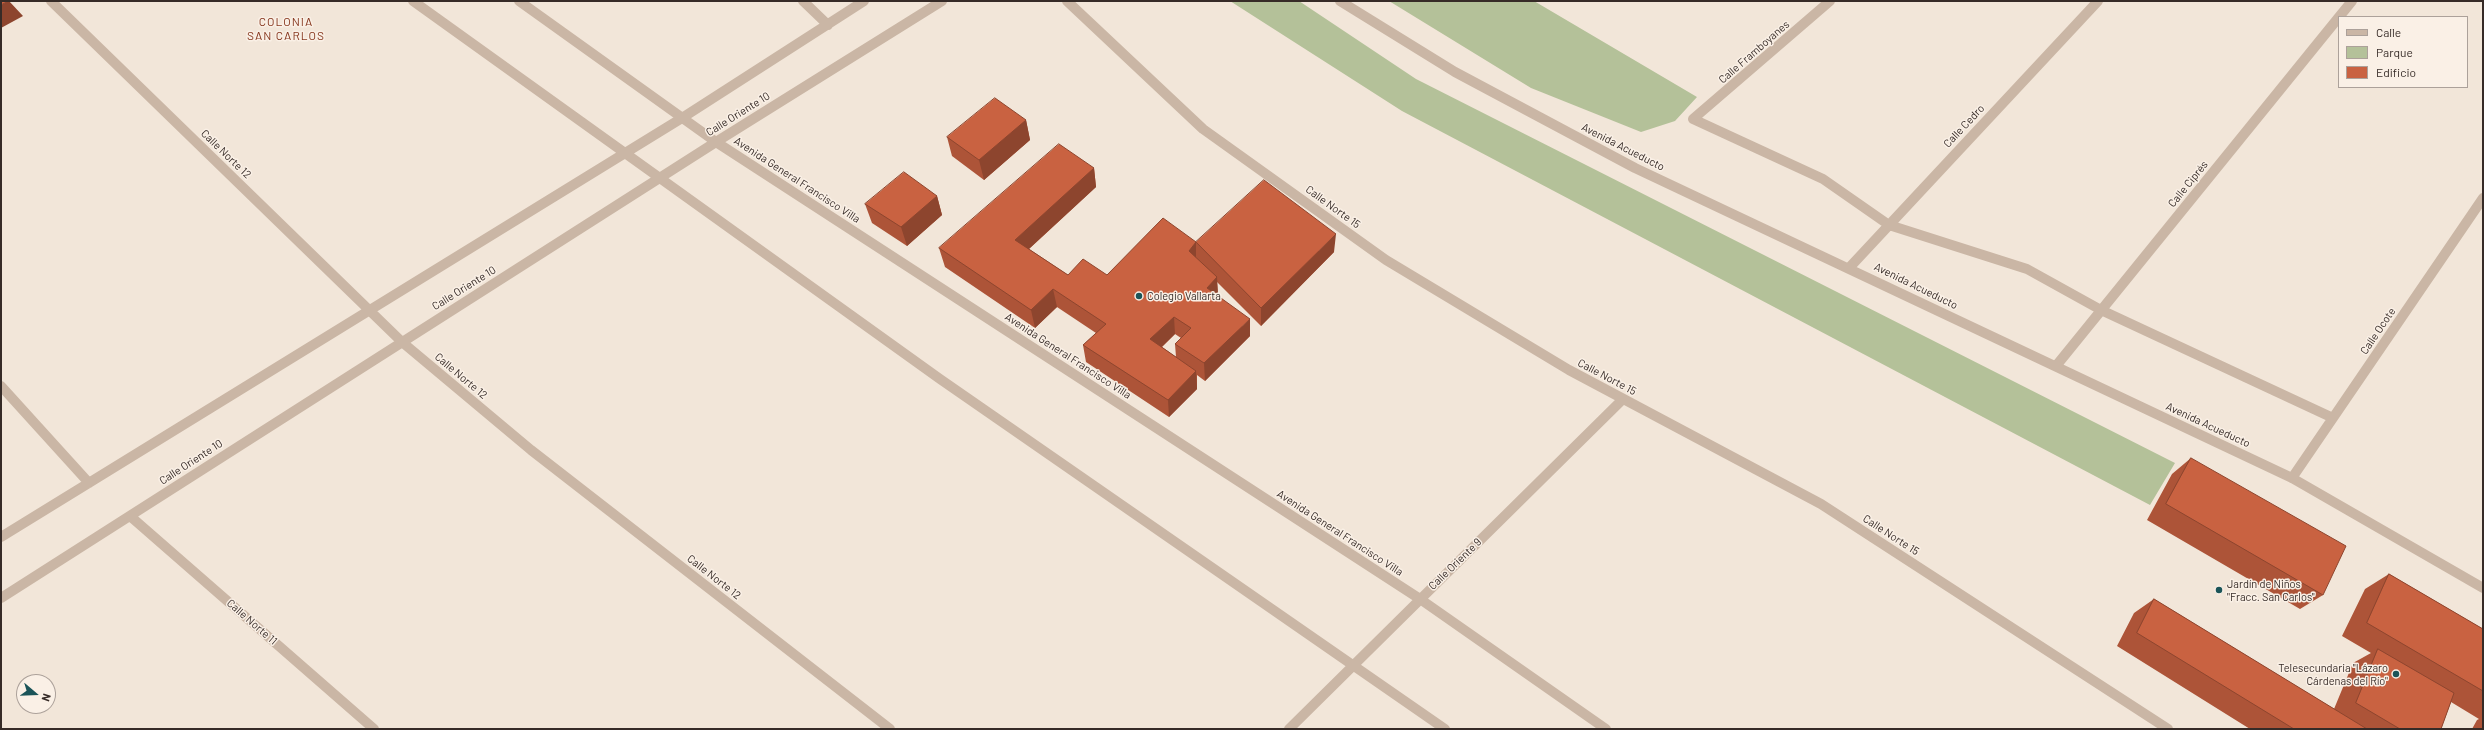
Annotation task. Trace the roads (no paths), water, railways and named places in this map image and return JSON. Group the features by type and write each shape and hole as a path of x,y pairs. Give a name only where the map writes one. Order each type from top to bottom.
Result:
{"street":[{"name":"Calle Norte 12","path":"52,1 402,342 531,450 890,729"},
{"path":"413,1 625,153 660,180 953,388 1352,667 1445,729"},
{"name":"Avenida General Francisco Villa","path":"519,1 716,142 1420,599 1606,729"},
{"path":"802,1 828,25"},
{"path":"1,537 682,118 864,1"},
{"name":"Calle Oriente 10","path":"1,598 402,342 660,180 716,142 942,1"},
{"name":"Calle Norte 15","path":"1067,1 1203,129 1386,260 1569,370 1821,504 2168,729"},
{"name":"Avenida Acueducto","path":"1340,1 1455,72 1635,168 2292,478 2483,588"},
{"name":"Calle Framboyanes","path":"1830,1 1693,119 1823,179 1889,225"},
{"name":"Calle Cedro","path":"1849,268 2098,1"},
{"name":"Calle Ciprés","path":"2340,16 2352,1"},
{"name":"Calle Ciprés","path":"2056,366 2338,18"},
{"name":"Calle Ocote","path":"2292,478 2483,198"},
{"path":"1889,225 2027,269 2101,310 2333,418"},
{"path":"1,386 90,483"},
{"name":"Calle Oriente 9","path":"1289,729 1623,399"},
{"name":"Calle Norte 11","path":"130,516 374,729"}],"place":[{"name":"Colegio Vallarta","path":"1139,296"},
{"name":"Jardín de Niños \"Fracc. San Carlos\"","path":"2219,590"},
{"name":"Telesecundaria \"Lázaro Cárdenas del Río\"","path":"2396,674"}],"district":[{"name":"COLONIA SAN CARLOS","path":"286,29"}]}
